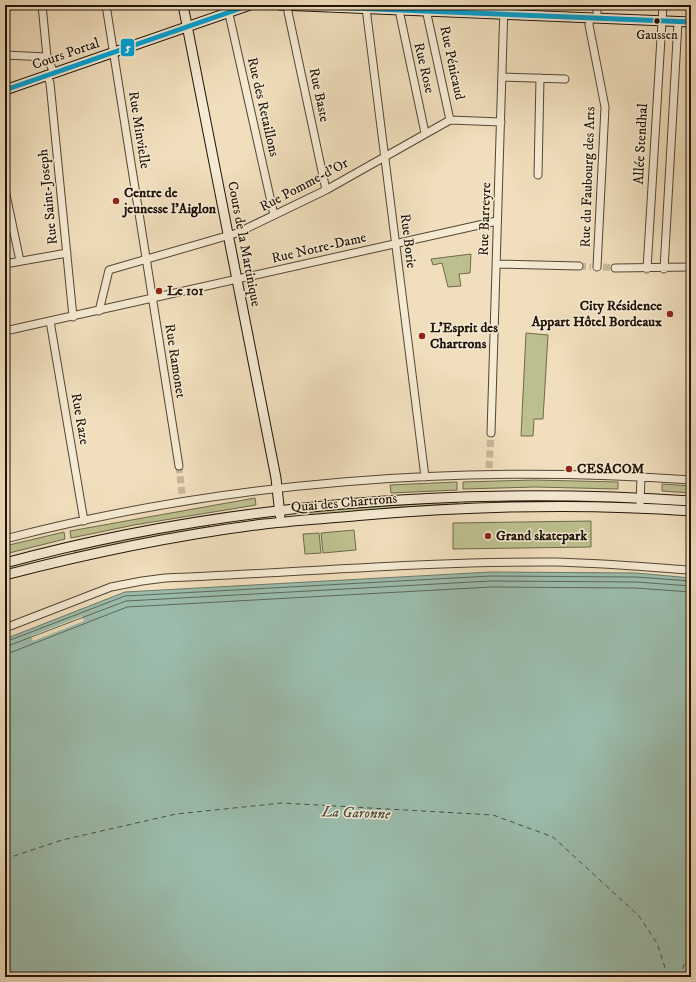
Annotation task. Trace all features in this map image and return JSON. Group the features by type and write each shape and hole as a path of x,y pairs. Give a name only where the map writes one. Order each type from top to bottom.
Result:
{"main road":[{"name":"Cours de la Martinique","path":"183,5 277,489 281,523"},
{"name":"Cours Portal","path":"5,90 187,26 228,9 250,5"},
{"path":"280,5 399,10 426,8 504,10 593,18 691,22"},
{"name":"Quai des Chartrons","path":"5,563 62,548 130,534 279,511 461,498 547,496 640,503 691,511"},
{"name":"Quai des Chartrons","path":"5,575 133,546 281,523 403,512 468,508 691,501"}],"street":[{"name":"Rue Saint-Joseph","path":"42,5 73,317"},
{"name":"Rue Minvielle","path":"106,5 146,259"},
{"name":"Rue Baste","path":"288,5 288,12 326,190"},
{"name":"Rue du Faubourg des Arts","path":"597,5 589,25 605,107 597,267"},
{"name":"Allée Stendhal","path":"647,269 663,5"},
{"name":"Rue Borie","path":"366,8 425,477"},
{"name":"Rue Pénicaud","path":"426,8 450,120"},
{"name":"Rue des Retaillons","path":"228,9 274,215"},
{"name":"Rue Rose","path":"399,10 425,133"},
{"name":"Rue Barreyre","path":"491,433 504,10"},
{"name":"Allée Stendhal","path":"664,269 678,22"},
{"path":"5,55 47,57"},
{"path":"502,77 565,79"},
{"path":"538,175 540,78"},
{"name":"Rue Pomme-d'Or","path":"99,311 109,270 229,236 326,190 450,120 501,122"},
{"path":"5,190 8,221 20,261"},
{"name":"Rue Notre-Dame","path":"5,331 498,221"},
{"path":"5,264 67,253"},
{"name":"Rue Ramonet","path":"146,259 179,466"},
{"path":"497,264 579,266"},
{"path":"616,268 664,269 691,267"},
{"name":"Rue Raze","path":"50,321 84,521"},
{"name":"Quai des Chartrons","path":"5,539 84,521 183,503 277,489 489,471 691,480"},
{"path":"640,503 642,477"},
{"path":"5,628 111,587 165,578 504,563 636,565 691,570"}],"green space":[{"path":"471,254 470,273 459,274 461,286 448,287 442,263 433,265 431,259"},
{"path":"526,333 548,335 543,419 534,419 533,436 521,436"},
{"path":"534,480 618,482 618,489 535,487 463,489 463,482"},
{"path":"457,482 457,490 391,493 390,485"},
{"path":"662,484 691,486 691,493 662,491"},
{"path":"255,498 256,505 134,525 71,538 70,531"},
{"path":"535,500 611,502 465,504 465,501"},
{"path":"458,501 458,504 302,517 302,512"},
{"path":"591,521 591,547 453,549 453,523"},
{"path":"208,524 209,529 75,553 74,549"},
{"path":"354,530 356,550 323,553 321,533"},
{"path":"64,532 65,539 5,554 5,546"},
{"path":"319,533 321,553 305,554 303,534"}],"water":[{"name":"La Garonne","path":"491,572 636,573 691,578 691,977 5,977 5,639 125,592"}],"pier":[{"path":"82,616 84,621 33,641 31,636"}],"ferry route":[{"path":"5,859 62,840 176,814 282,803 493,815 553,837 639,916 657,943 668,977"},
{"path":"679,977 691,948"}],"tunnel":[{"path":"579,266 591,267"},
{"path":"603,267 615,268"},
{"path":"489,468 491,433"},
{"path":"179,466 183,503"}],"transit line":[{"name":"5","path":"5,90 250,5"},
{"name":"5","path":"279,5 691,22"}],"place":[{"name":"Gaussen","path":"657,21"},
{"name":"Centre de jeunesse l'Aiglon","path":"116,201"},
{"name":"Le 101","path":"159,291"},
{"name":"City Résidence Appart Hôtel Bordeaux","path":"670,314"},
{"name":"L'Esprit des Chartrons","path":"422,336"},
{"name":"CESACOM","path":"569,469"},
{"name":"Grand skatepark","path":"488,536"}]}
